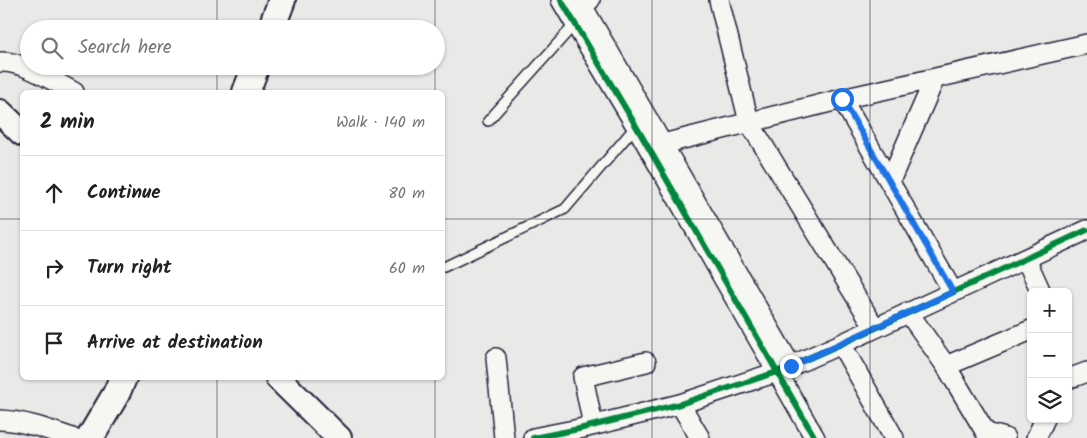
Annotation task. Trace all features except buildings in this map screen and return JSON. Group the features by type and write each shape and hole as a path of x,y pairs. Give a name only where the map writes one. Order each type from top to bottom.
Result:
{"main road":[{"path":"274,20 282,0"},
{"path":"247,90 253,75"},
{"path":"90,438 123,380"}],"street":[{"path":"561,0 784,369"},
{"path":"590,0 580,2 663,144 784,369 815,438"},
{"path":"719,0 749,122 875,328"},
{"path":"663,144 842,99 1087,44"},
{"path":"0,62 20,65"},
{"path":"41,75 70,90"},
{"path":"890,181 935,78"},
{"path":"842,99 953,292"},
{"path":"0,112 20,131"},
{"path":"533,438 585,431 680,404 784,369 1087,230"},
{"path":"1026,259 1039,288"},
{"path":"908,312 946,366 986,433 1005,438"},
{"path":"946,366 1027,332"},
{"path":"841,344 894,438"},
{"path":"496,358 504,438"},
{"path":"585,431 583,377 646,362"},
{"path":"1071,378 1087,372"},
{"path":"280,380 339,438"},
{"path":"680,404 700,438"},
{"path":"0,420 10,420 35,426 72,438"},
{"path":"1036,438 1042,423"}],"lane":[{"path":"488,121 574,24"},
{"path":"445,267 565,209 636,126"}],"cycle path":[{"path":"561,0 636,126 815,438"},
{"path":"533,438 579,429 680,404 777,372 1087,230"}],"route":[{"path":"791,366 953,292 842,99"}]}
